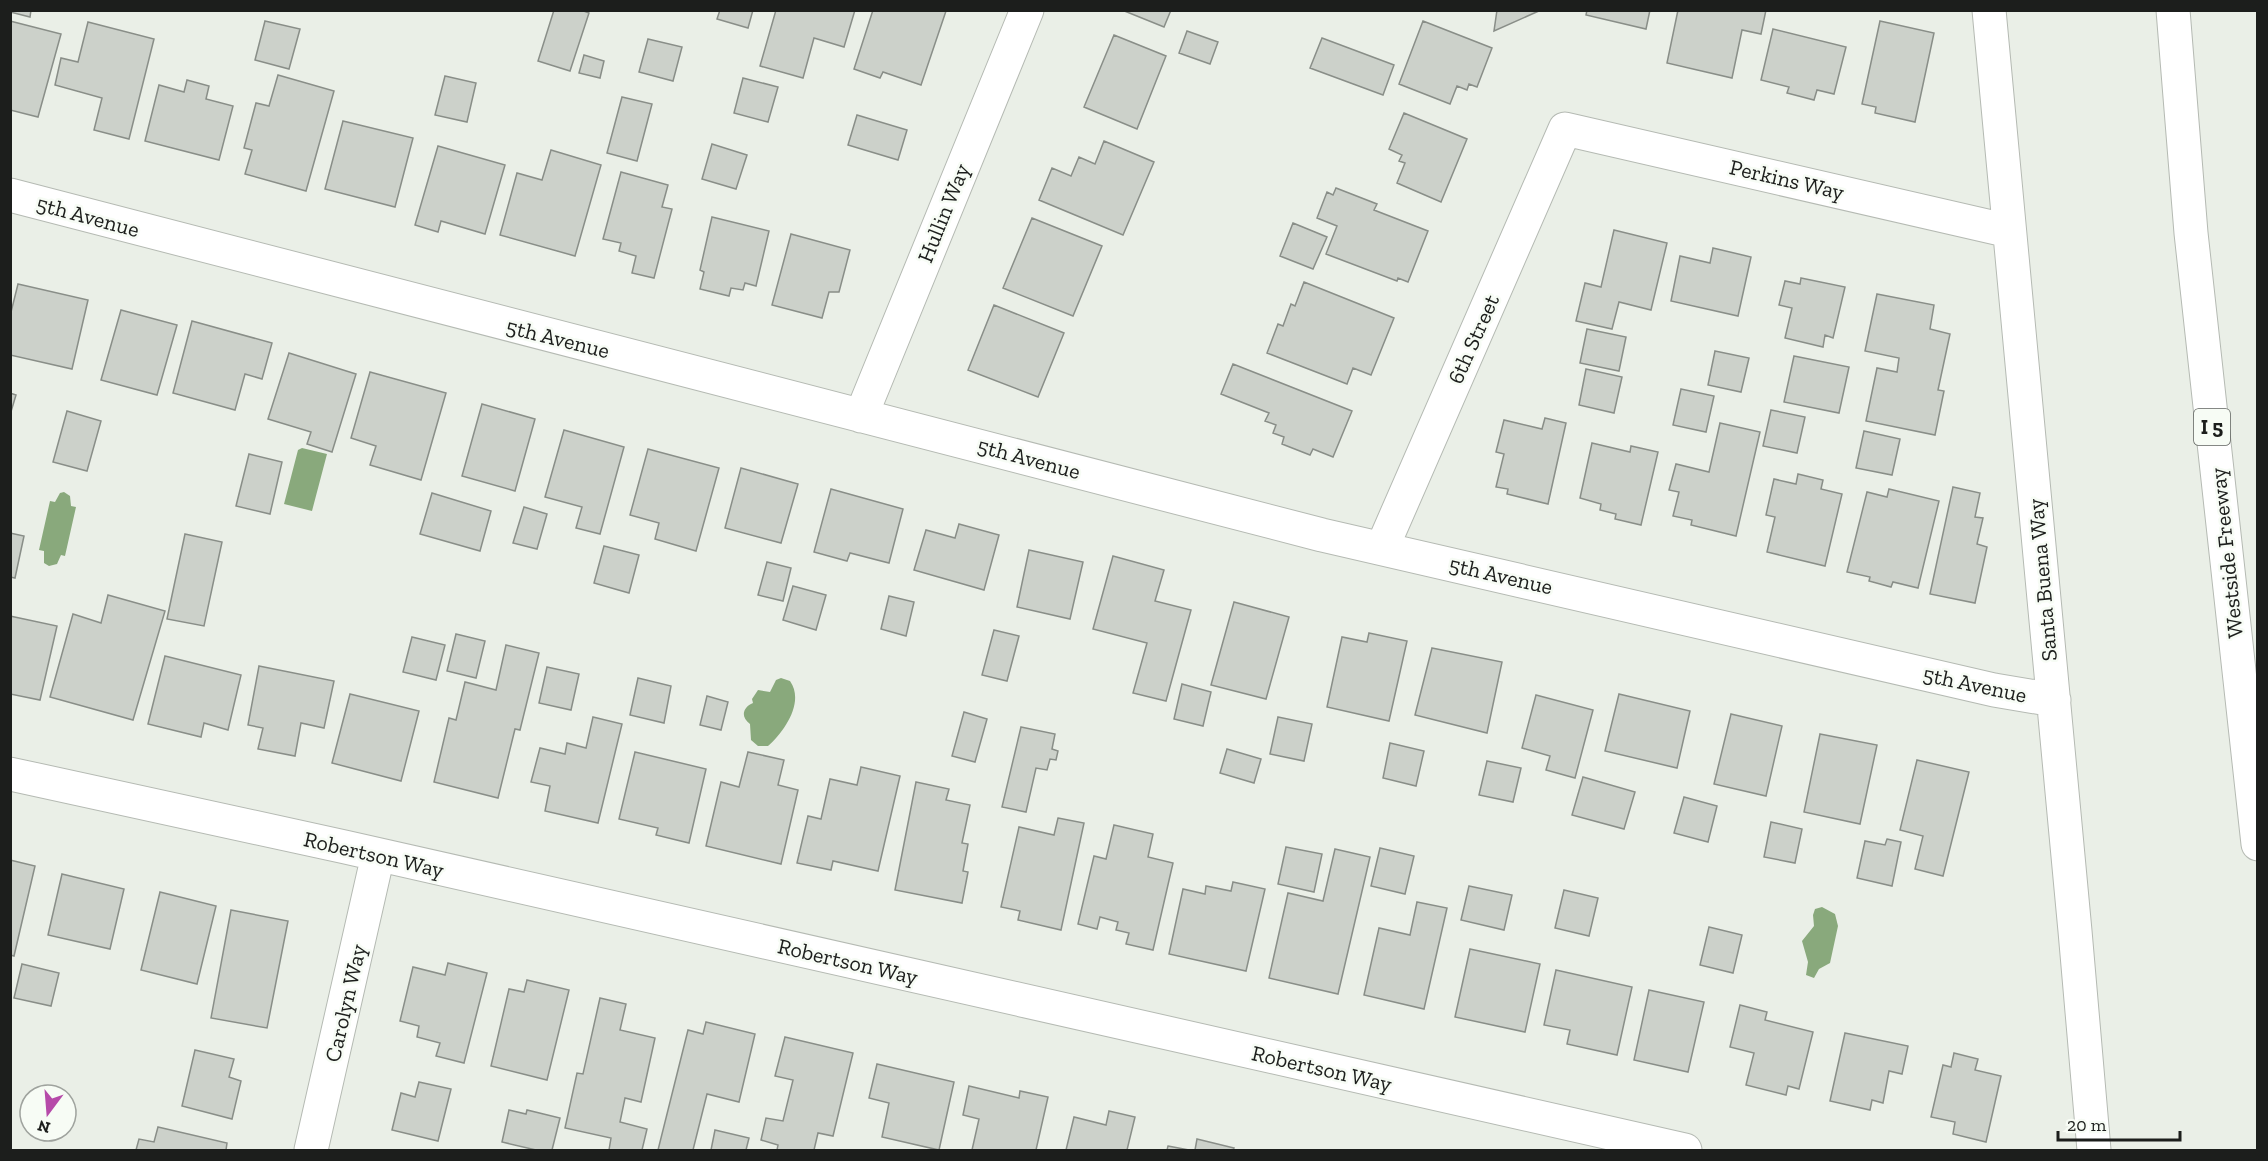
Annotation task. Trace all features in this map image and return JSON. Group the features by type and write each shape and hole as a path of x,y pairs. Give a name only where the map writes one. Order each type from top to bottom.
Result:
{"main road":[{"name":"Hullin Way","path":"861,416 1027,10"},
{"name":"Santa Buena Way","path":"1989,10 2094,1150"},
{"name":"Westside Freeway","path":"2173,10 2191,233 2258,844"},
{"name":"Perkins Way","path":"1565,129 2009,231"},
{"name":"6th Street","path":"1382,548 1565,129"},
{"name":"5th Avenue","path":"10,195 1322,535 1994,690 2054,700"},
{"name":"Robertson Way","path":"10,774 1685,1150"},
{"name":"Carolyn Way","path":"311,1150 378,855"}],"shaded area":[{"path":"302,448 327,454 312,511 284,504 298,450"},
{"path":"64,492 70,496 71,506 76,507 65,556 61,555 57,564 49,566 44,563 44,551 39,550 50,501 55,502 60,493"},
{"path":"781,678 790,681 794,689 794,707 791,716 768,746 758,746 751,740 750,724 744,712 753,703 752,699 758,690 770,692 776,680"},
{"path":"1822,907 1835,914 1838,926 1830,963 1819,969 1814,978 1806,975 1808,962 1802,941 1814,926 1815,909"}],"building":[{"path":"10,10 31,10 30,17 10,12"},
{"path":"554,10 581,10 589,13 570,71 538,61"},
{"path":"720,10 753,10 748,28 717,19"},
{"path":"776,10 855,10 844,47 814,38 803,78 760,66"},
{"path":"873,10 946,11 921,85 883,72 880,78 854,69"},
{"path":"1122,10 1171,10 1164,27"},
{"path":"1497,10 1541,10 1494,31"},
{"path":"1587,10 1650,10 1646,29 1586,15"},
{"path":"1678,10 1766,10 1761,34 1742,30 1732,78 1667,63"},
{"path":"10,21 61,34 38,117 10,110"},
{"path":"265,21 300,29 289,69 255,60"},
{"path":"1423,21 1492,48 1477,87 1469,84 1467,90 1457,86 1450,104 1399,84"},
{"path":"1880,21 1934,33 1915,122 1875,113 1876,107 1862,104"},
{"path":"88,22 154,39 129,139 94,130 102,98 55,85 61,58 78,62"},
{"path":"1773,29 1846,47 1834,94 1817,90 1814,100 1787,93 1789,87 1761,80"},
{"path":"1187,31 1218,42 1210,64 1179,53"},
{"path":"1114,35 1166,56 1137,129 1084,107"},
{"path":"1322,38 1394,65 1383,95 1310,68"},
{"path":"648,39 682,47 673,81 639,72"},
{"path":"584,55 604,61 600,78 579,73"},
{"path":"278,75 334,91 306,191 245,174 252,150 244,148 256,103 269,106"},
{"path":"445,76 476,83 467,122 435,115"},
{"path":"743,78 778,87 768,122 734,113"},
{"path":"187,80 209,86 206,99 233,106 219,160 145,141 159,85 184,92"},
{"path":"622,97 652,104 637,161 607,153"},
{"path":"1404,113 1467,139 1441,202 1397,183 1405,163 1399,161 1402,155 1389,149"},
{"path":"857,115 907,130 898,160 848,145"},
{"path":"343,121 413,138 395,207 325,189"},
{"path":"1104,141 1154,162 1123,235 1039,200 1052,168 1071,176 1079,157 1095,164"},
{"path":"712,144 747,155 736,189 702,179"},
{"path":"438,146 505,165 485,234 441,221 438,232 415,225"},
{"path":"551,150 601,165 575,256 500,235 517,173 542,180"},
{"path":"621,172 668,185 662,207 672,209 654,278 632,273 636,256 619,251 621,243 603,239"},
{"path":"1336,188 1377,204 1374,210 1428,231 1408,282 1398,278 1397,281 1326,254 1337,226 1317,218 1327,192 1333,195"},
{"path":"712,217 769,231 756,286 745,283 743,290 731,288 729,296 700,289 704,272 700,270"},
{"path":"1032,218 1102,246 1073,316 1003,288"},
{"path":"1293,223 1327,237 1313,269 1280,256"},
{"path":"1614,230 1667,243 1651,310 1619,302 1612,329 1576,321 1585,283 1601,287"},
{"path":"791,234 850,250 839,292 829,292 822,318 772,305"},
{"path":"1713,248 1751,257 1738,316 1671,301 1680,256 1710,263"},
{"path":"1801,278 1845,287 1833,338 1825,335 1823,347 1785,338 1792,308 1779,305 1785,281 1800,284"},
{"path":"1304,282 1394,318 1371,375 1353,368 1347,384 1267,353 1278,324 1283,326 1291,304 1295,306"},
{"path":"18,284 88,300 72,369 10,355 10,316"},
{"path":"1877,294 1934,305 1930,329 1950,334 1938,390 1944,391 1935,435 1866,421 1877,368 1897,372 1899,358 1865,351"},
{"path":"994,305 1064,333 1038,397 968,370"},
{"path":"121,310 177,325 157,395 101,380"},
{"path":"192,321 272,343 262,379 245,374 235,410 173,393"},
{"path":"1587,329 1626,337 1619,371 1580,363"},
{"path":"1715,351 1749,358 1741,392 1708,385"},
{"path":"289,353 356,374 332,452 307,444 311,432 268,419"},
{"path":"1794,356 1849,367 1839,413 1784,402"},
{"path":"1233,364 1352,411 1333,457 1313,449 1310,455 1282,444 1284,437 1273,433 1276,425 1265,421 1269,413 1221,394"},
{"path":"1586,369 1622,377 1614,413 1579,405"},
{"path":"370,372 446,393 421,480 370,465 376,446 351,438"},
{"path":"1681,389 1714,396 1706,432 1673,425"},
{"path":"10,393 16,395 10,415"},
{"path":"482,404 535,419 515,491 462,476"},
{"path":"1771,410 1805,417 1797,453 1763,446"},
{"path":"67,411 101,421 87,471 53,462"},
{"path":"1545,418 1566,423 1548,504 1507,494 1508,489 1496,487 1504,454 1496,452 1504,420 1542,429"},
{"path":"1720,423 1760,432 1736,536 1691,525 1692,520 1673,516 1679,492 1669,490 1676,464 1709,472"},
{"path":"564,430 624,447 600,534 576,528 582,507 545,497"},
{"path":"1864,431 1900,439 1892,475 1856,468"},
{"path":"1592,443 1630,452 1631,446 1658,452 1641,525 1615,519 1616,514 1600,510 1601,504 1580,498"},
{"path":"648,449 719,468 696,551 655,539 659,523 630,515"},
{"path":"249,454 282,462 270,514 236,506"},
{"path":"741,468 798,484 781,543 725,528"},
{"path":"1798,474 1823,480 1821,489 1842,494 1825,566 1767,552 1775,517 1766,515 1774,479 1796,484"},
{"path":"1953,487 1980,493 1975,517 1983,518 1977,544 1987,547 1975,603 1930,594"},
{"path":"831,489 903,509 889,563 850,553 847,561 814,552"},
{"path":"1889,489 1939,501 1918,588 1893,582 1891,587 1869,581 1870,577 1847,572 1867,492 1887,497"},
{"path":"432,493 491,511 480,551 420,534"},
{"path":"524,507 547,514 537,549 513,543"},
{"path":"959,524 999,535 984,590 914,570 926,530 955,538"},
{"path":"10,533 24,536 15,578 10,577"},
{"path":"185,534 222,542 204,626 167,619"},
{"path":"604,546 639,555 629,593 594,583"},
{"path":"1029,550 1083,562 1070,619 1017,607"},
{"path":"1113,556 1164,570 1155,601 1191,610 1166,701 1133,693 1147,643 1093,629"},
{"path":"767,562 791,568 783,601 758,595"},
{"path":"793,586 826,595 816,630 783,620"},
{"path":"108,595 165,611 133,720 50,697 73,614 101,623"},
{"path":"889,596 914,602 906,636 881,629"},
{"path":"1234,602 1289,617 1266,699 1211,685"},
{"path":"10,616 57,626 40,700 10,694"},
{"path":"994,630 1019,636 1007,681 982,675"},
{"path":"1369,633 1407,641 1389,721 1327,707 1342,637 1367,642"},
{"path":"456,634 485,641 476,678 447,671"},
{"path":"412,637 445,645 436,680 403,672"},
{"path":"506,645 539,653 520,730 515,729 498,798 434,782 449,718 456,720 465,682 496,690"},
{"path":"1432,648 1502,662 1487,733 1415,715"},
{"path":"165,656 241,675 228,730 204,723 201,737 148,724"},
{"path":"259,666 334,681 324,728 301,723 295,756 258,749 263,728 248,725"},
{"path":"547,667 579,674 571,710 539,703"},
{"path":"638,678 671,686 664,723 630,715"},
{"path":"1182,684 1211,692 1203,726 1174,719"},
{"path":"350,694 419,711 401,781 332,763"},
{"path":"1619,694 1690,711 1677,768 1605,751"},
{"path":"1536,695 1593,710 1575,778 1546,770 1550,756 1522,748"},
{"path":"707,696 728,702 721,730 700,725"},
{"path":"964,712 987,719 975,762 952,756"},
{"path":"1731,714 1782,726 1766,796 1714,784"},
{"path":"593,717 622,724 598,823 545,811 550,786 531,782 540,748 565,754 567,743 586,748"},
{"path":"1278,717 1312,724 1304,761 1270,754"},
{"path":"1021,727 1055,734 1052,749 1058,751 1056,760 1050,759 1047,770 1036,768 1026,812 1002,807"},
{"path":"1820,734 1877,745 1860,824 1804,812"},
{"path":"1390,743 1424,751 1416,786 1383,778"},
{"path":"1227,749 1261,759 1254,783 1220,773"},
{"path":"635,752 706,769 689,843 656,835 658,828 619,819"},
{"path":"748,752 784,760 778,785 798,790 781,864 706,846 721,782 739,787"},
{"path":"1917,760 1969,772 1943,876 1915,869 1923,836 1900,830"},
{"path":"1487,761 1521,768 1513,802 1479,795"},
{"path":"861,767 900,776 878,871 833,861 831,870 797,863 808,816 821,819 830,779 857,785"},
{"path":"1583,777 1635,792 1624,829 1572,815"},
{"path":"916,782 949,789 946,800 970,805 962,843 968,844 963,871 968,872 962,903 895,890"},
{"path":"1684,797 1717,806 1708,842 1674,833"},
{"path":"1058,818 1084,823 1061,930 1018,920 1020,911 1001,907 1019,827 1054,835"},
{"path":"1771,822 1802,829 1795,863 1764,857"},
{"path":"1114,825 1153,834 1148,857 1173,863 1153,950 1126,944 1129,933 1116,930 1118,922 1100,917 1097,929 1078,924 1094,856 1106,859"},
{"path":"1887,839 1901,842 1892,886 1857,878 1865,841 1885,845"},
{"path":"1286,847 1322,854 1314,892 1278,884"},
{"path":"1380,848 1414,856 1405,894 1371,886"},
{"path":"1335,849 1370,857 1338,994 1269,978 1288,893 1323,901"},
{"path":"10,860 35,866 14,956 10,955"},
{"path":"62,874 124,889 110,949 48,935"},
{"path":"1233,882 1265,889 1246,971 1169,954 1183,889 1205,894 1206,886 1231,891"},
{"path":"1469,886 1512,895 1504,930 1461,920"},
{"path":"1564,890 1598,898 1589,936 1555,928"},
{"path":"160,892 216,906 197,984 141,970"},
{"path":"1417,902 1447,908 1424,1009 1364,995 1379,928 1410,935"},
{"path":"231,910 288,921 267,1028 211,1018"},
{"path":"1709,927 1742,935 1733,973 1700,965"},
{"path":"1470,949 1540,964 1525,1032 1455,1017"},
{"path":"448,963 487,973 464,1063 436,1056 440,1043 417,1037 419,1026 400,1021 413,967 445,975"},
{"path":"22,964 59,973 51,1006 14,998"},
{"path":"1556,970 1632,987 1617,1055 1567,1044 1570,1030 1544,1025"},
{"path":"527,980 569,990 547,1080 491,1066 509,989 524,992"},
{"path":"1649,990 1704,1002 1688,1072 1634,1060"},
{"path":"600,998 626,1004 620,1030 655,1038 641,1102 625,1098 620,1122 647,1129 642,1150 609,1150 611,1138 565,1128 577,1073 583,1074"},
{"path":"1740,1005 1767,1012 1765,1020 1813,1032 1799,1089 1788,1086 1786,1095 1746,1085 1754,1053 1730,1047"},
{"path":"706,1022 755,1034 739,1102 707,1094 693,1150 658,1150 688,1030 703,1034"},
{"path":"1845,1033 1908,1046 1902,1074 1889,1071 1883,1103 1872,1100 1870,1110 1830,1101"},
{"path":"785,1037 853,1053 833,1136 818,1133 814,1150 777,1150 778,1145 761,1140 766,1118 783,1121 793,1080 775,1076"},
{"path":"195,1050 234,1059 229,1077 241,1081 232,1119 182,1106"},
{"path":"1954,1053 1978,1059 1975,1070 2001,1076 1986,1142 1953,1134 1955,1122 1931,1117 1943,1065 1951,1067"},
{"path":"877,1064 954,1082 939,1150 882,1137 889,1103 869,1098"},
{"path":"419,1082 451,1089 438,1141 392,1130 401,1093 415,1097"},
{"path":"969,1086 1019,1098 1020,1091 1048,1097 1036,1150 972,1150 979,1119 963,1115"},
{"path":"509,1110 526,1114 527,1110 560,1118 552,1150 536,1150 502,1142"},
{"path":"1109,1111 1135,1117 1127,1150 1066,1150 1074,1117 1106,1125"},
{"path":"158,1127 227,1143 226,1150 136,1150 139,1139 154,1142"},
{"path":"715,1130 749,1138 746,1150 711,1150"},
{"path":"1197,1139 1234,1148 1233,1150 1195,1150"},
{"path":"1168,1146 1189,1150 1167,1150"}]}
